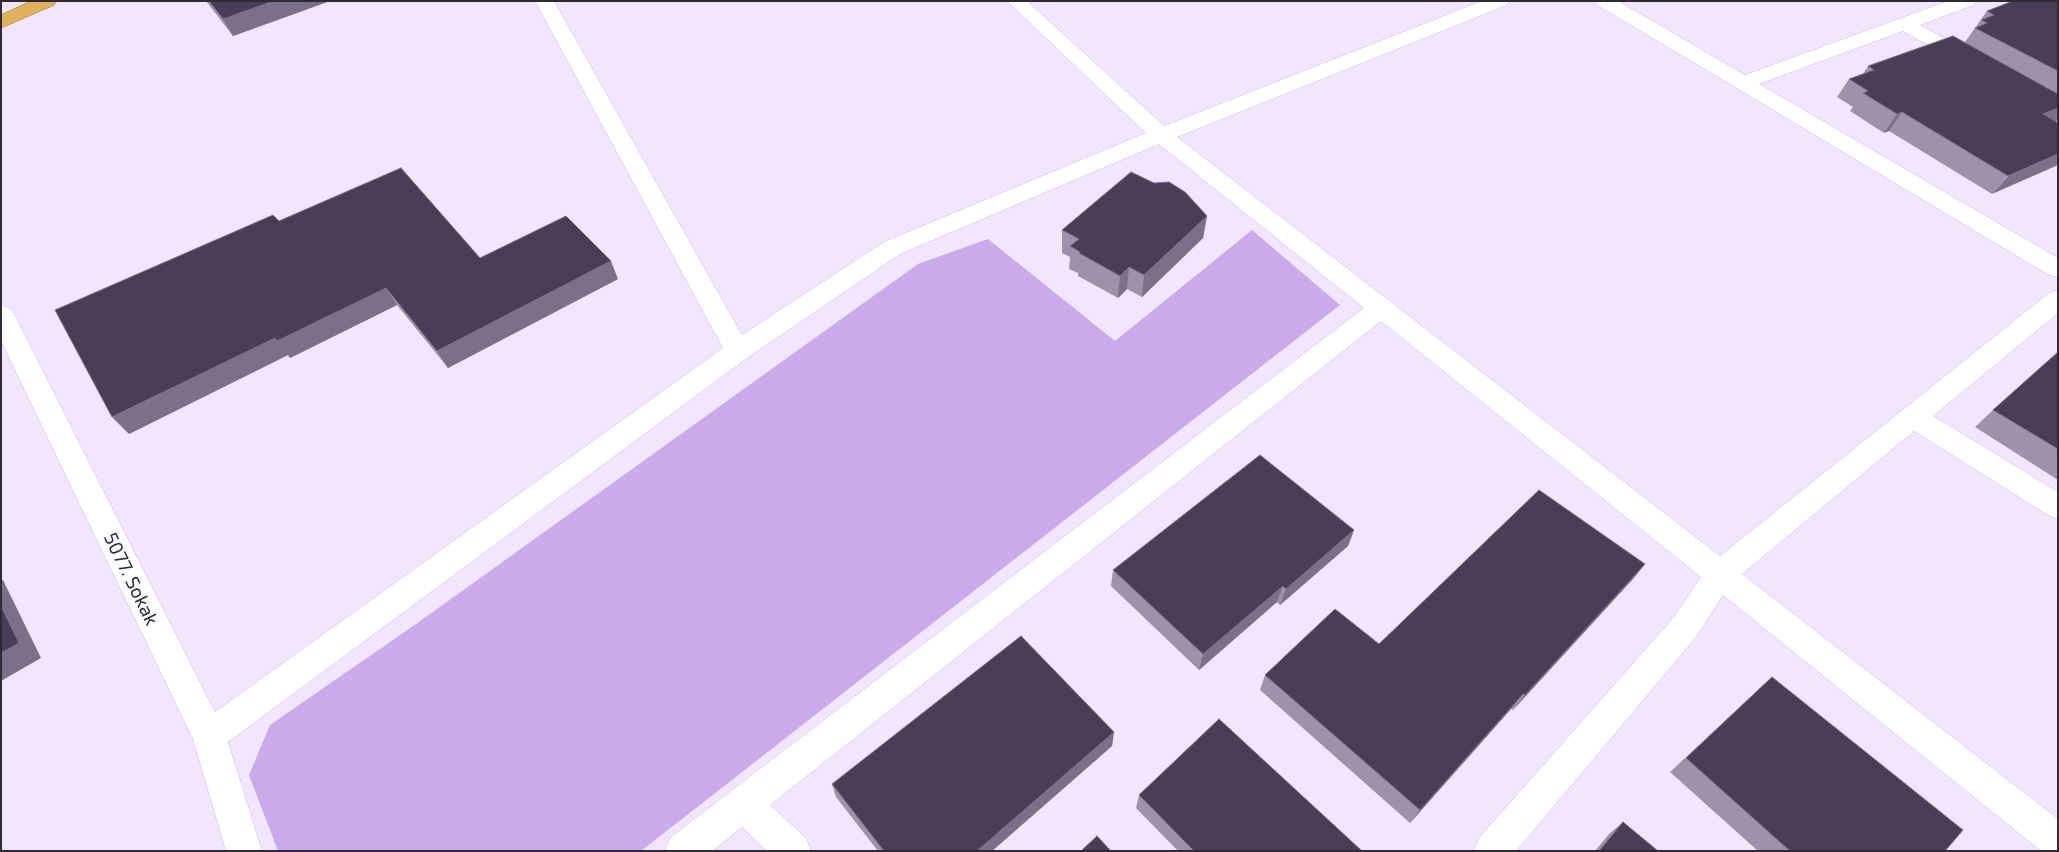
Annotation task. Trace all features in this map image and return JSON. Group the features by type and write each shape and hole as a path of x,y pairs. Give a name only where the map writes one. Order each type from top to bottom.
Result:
{"highway":[{"path":"1,22 47,1"}],"street":[{"path":"544,1 738,351"},
{"path":"1016,1 1161,136 1720,574 2058,842"},
{"path":"209,736 738,351 892,248 1161,136 1500,1"},
{"path":"1604,1 2058,269"},
{"path":"1742,83 1967,1"},
{"path":"1904,24 1989,71"},
{"path":"1492,851 1685,628 1720,574 2058,298"},
{"path":"683,851 1381,308"},
{"name":"5077. Sokak","path":"1,314 8,348 209,736 244,851"},
{"path":"1913,417 2058,507"},
{"path":"743,803 793,851"}],"shaded area":[{"path":"1252,230 1340,305 641,851 278,851 249,775 270,725 416,624 918,264 988,239 1115,341"}],"building":[{"path":"209,1 274,1 223,19"},
{"path":"2013,1 2058,1 2058,71 1975,28 1987,23 1981,20 1994,15 1987,11"},
{"path":"1953,36 2058,94 2058,108 2043,114 2058,123 2058,154 2008,176 1902,112 1897,114 1863,93 1868,91 1849,79 1874,70 1868,66"},
{"path":"401,168 480,258 566,216 611,261 437,351 386,288 277,341 275,338 112,417 55,310 273,215 279,221"},
{"path":"1131,172 1154,183 1169,182 1185,192 1207,216 1144,275 1129,267 1120,276 1070,246 1079,239 1062,230"},
{"path":"2058,352 2058,449 1993,410"},
{"path":"1260,455 1354,530 1286,589 1283,586 1203,654 1113,570"},
{"path":"1539,490 1645,564 1525,695 1523,694 1420,810 1265,675 1335,609 1379,644"},
{"path":"1,606 19,643 1,653"},
{"path":"1021,636 1114,732 977,851 884,851 832,784"},
{"path":"1772,677 1963,830 1945,851 1790,851 1686,758"},
{"path":"1219,719 1362,851 1194,851 1139,795"},
{"path":"1623,822 1658,851 1599,851"},
{"path":"1097,836 1111,851 1081,851"}]}
